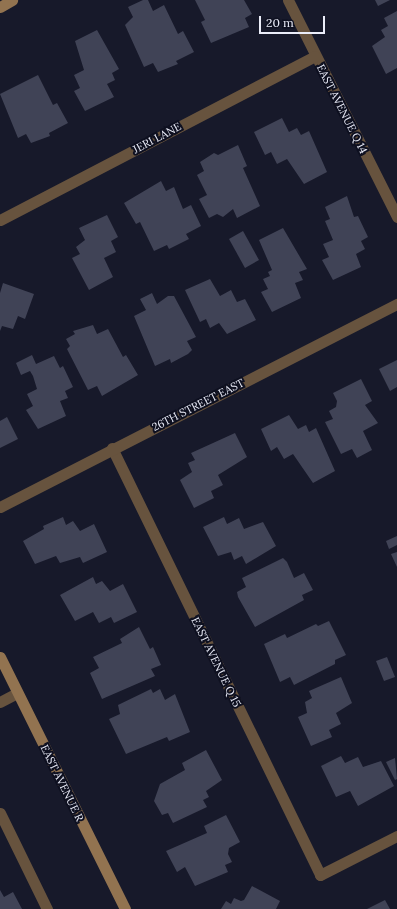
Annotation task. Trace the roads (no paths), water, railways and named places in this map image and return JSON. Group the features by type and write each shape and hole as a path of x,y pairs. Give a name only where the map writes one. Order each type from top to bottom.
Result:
{"main road":[{"path":"0,7 12,0"},
{"name":"EAST AVENUE R","path":"0,657 125,909"}],"street":[{"name":"EAST AVENUE Q 14","path":"288,0 314,56 397,217"},
{"name":"JERI LANE","path":"0,220 314,56"},
{"name":"26TH STREET EAST","path":"0,507 112,448 397,304"},
{"name":"EAST AVENUE Q 15","path":"112,448 320,875 397,836"},
{"path":"0,702 17,693"},
{"path":"0,813 47,909"}]}
